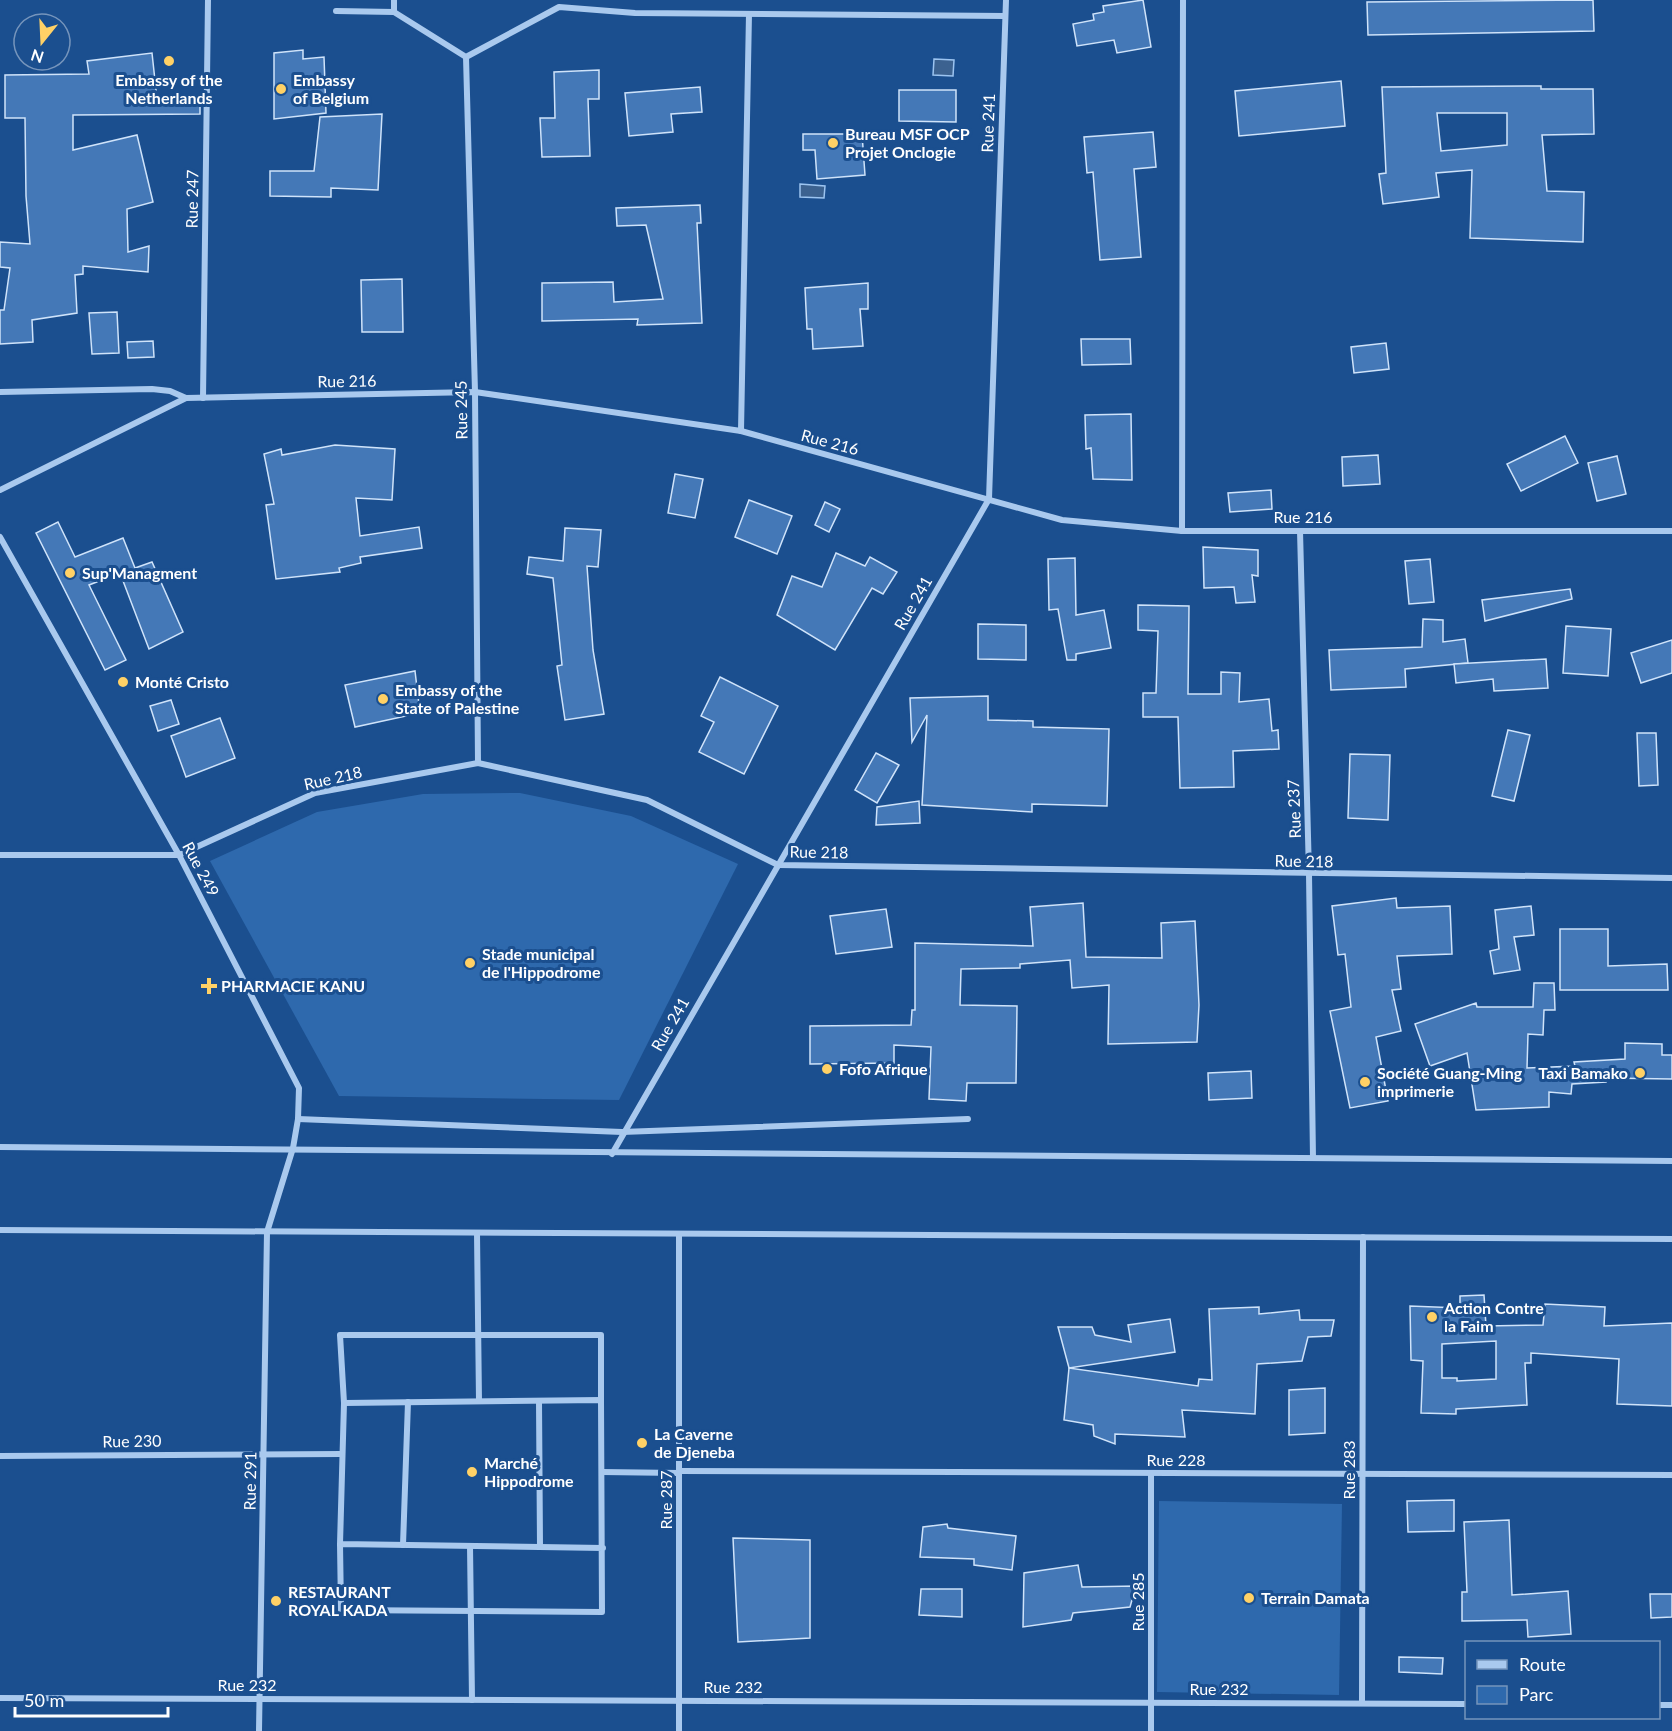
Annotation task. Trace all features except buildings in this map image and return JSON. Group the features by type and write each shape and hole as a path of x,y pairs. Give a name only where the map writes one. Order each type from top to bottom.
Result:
{"street":[{"name":"Rue 247","path":"203,398 208,0"},
{"path":"394,0 394,12"},
{"name":"Rue 241","path":"612,1154 622,1132 989,499 1006,0"},
{"path":"1182,531 1183,0"},
{"path":"336,11 394,12 466,57 559,4 635,14 1005,16"},
{"path":"741,431 749,14"},
{"name":"Rue 245","path":"466,57 475,392 478,763"},
{"path":"0,392 152,389 170,391 186,398"},
{"name":"Rue 216","path":"0,490 186,398 475,392 741,431 1062,520 1182,531 1672,531"},
{"name":"Rue 237","path":"1300,531 1310,874 1313,1158"},
{"name":"Rue 249","path":"0,537 179,855 299,1088 298,1119 293,1148 267,1232"},
{"name":"Rue 218","path":"0,855 179,855 315,793 478,763 647,800 778,865 1672,878"},
{"path":"298,1119 622,1132 968,1119"},
{"path":"0,1147 293,1148 612,1154 1672,1161"},
{"path":"0,1230 1672,1239"},
{"name":"Rue 291","path":"260,1731 267,1232"},
{"path":"477,1233 479,1401"},
{"name":"Rue 287","path":"679,1234 679,1731"},
{"name":"Rue 283","path":"1362,1703 1363,1237"},
{"path":"340,1335 601,1335 601,1400 602,1612 340,1610 344,1403 340,1335"},
{"path":"344,1403 601,1400"},
{"path":"539,1401 540,1547"},
{"path":"404,1545 408,1402"},
{"name":"Rue 230","path":"0,1456 342,1454"},
{"name":"Rue 228","path":"602,1472 1672,1475"},
{"name":"Rue 285","path":"1151,1473 1151,1731"},
{"path":"340,1544 603,1548"},
{"path":"470,1546 472,1700"},
{"name":"Rue 232","path":"0,1698 1465,1704"}],"green space":[{"path":"520,793 631,816 738,864 619,1100 339,1096 210,861 317,812 423,794"},
{"name":"Terrain Damata","path":"1159,1501 1342,1504 1339,1695 1157,1692"}],"shaded area":[{"path":"934,59 954,60 953,76 933,75"},
{"path":"800,184 825,186 824,198 800,197"}],"place":[{"name":"Embassy of the Netherlands","path":"169,61"},
{"name":"Embassy of Belgium","path":"281,89"},
{"name":"Bureau MSF OCP Projet Onclogie","path":"833,143"},
{"name":"Sup'Managment","path":"70,573"},
{"name":"Monté Cristo","path":"123,682"},
{"name":"Embassy of the State of Palestine","path":"383,699"},
{"name":"Stade municipal de l'Hippodrome","path":"470,963"},
{"name":"PHARMACIE KANU","path":"209,986"},
{"name":"Fofo Afrique","path":"827,1069"},
{"name":"Taxi Bamako","path":"1640,1073"},
{"name":"Société Guang-Ming imprimerie","path":"1365,1082"},
{"name":"Action Contre la Faim","path":"1432,1317"},
{"name":"La Caverne de Djeneba","path":"642,1443"},
{"name":"Marché Hippodrome","path":"472,1472"},
{"name":"Terrain Damata","path":"1249,1598"},
{"name":"RESTAURANT ROYAL KADA","path":"276,1601"}]}
